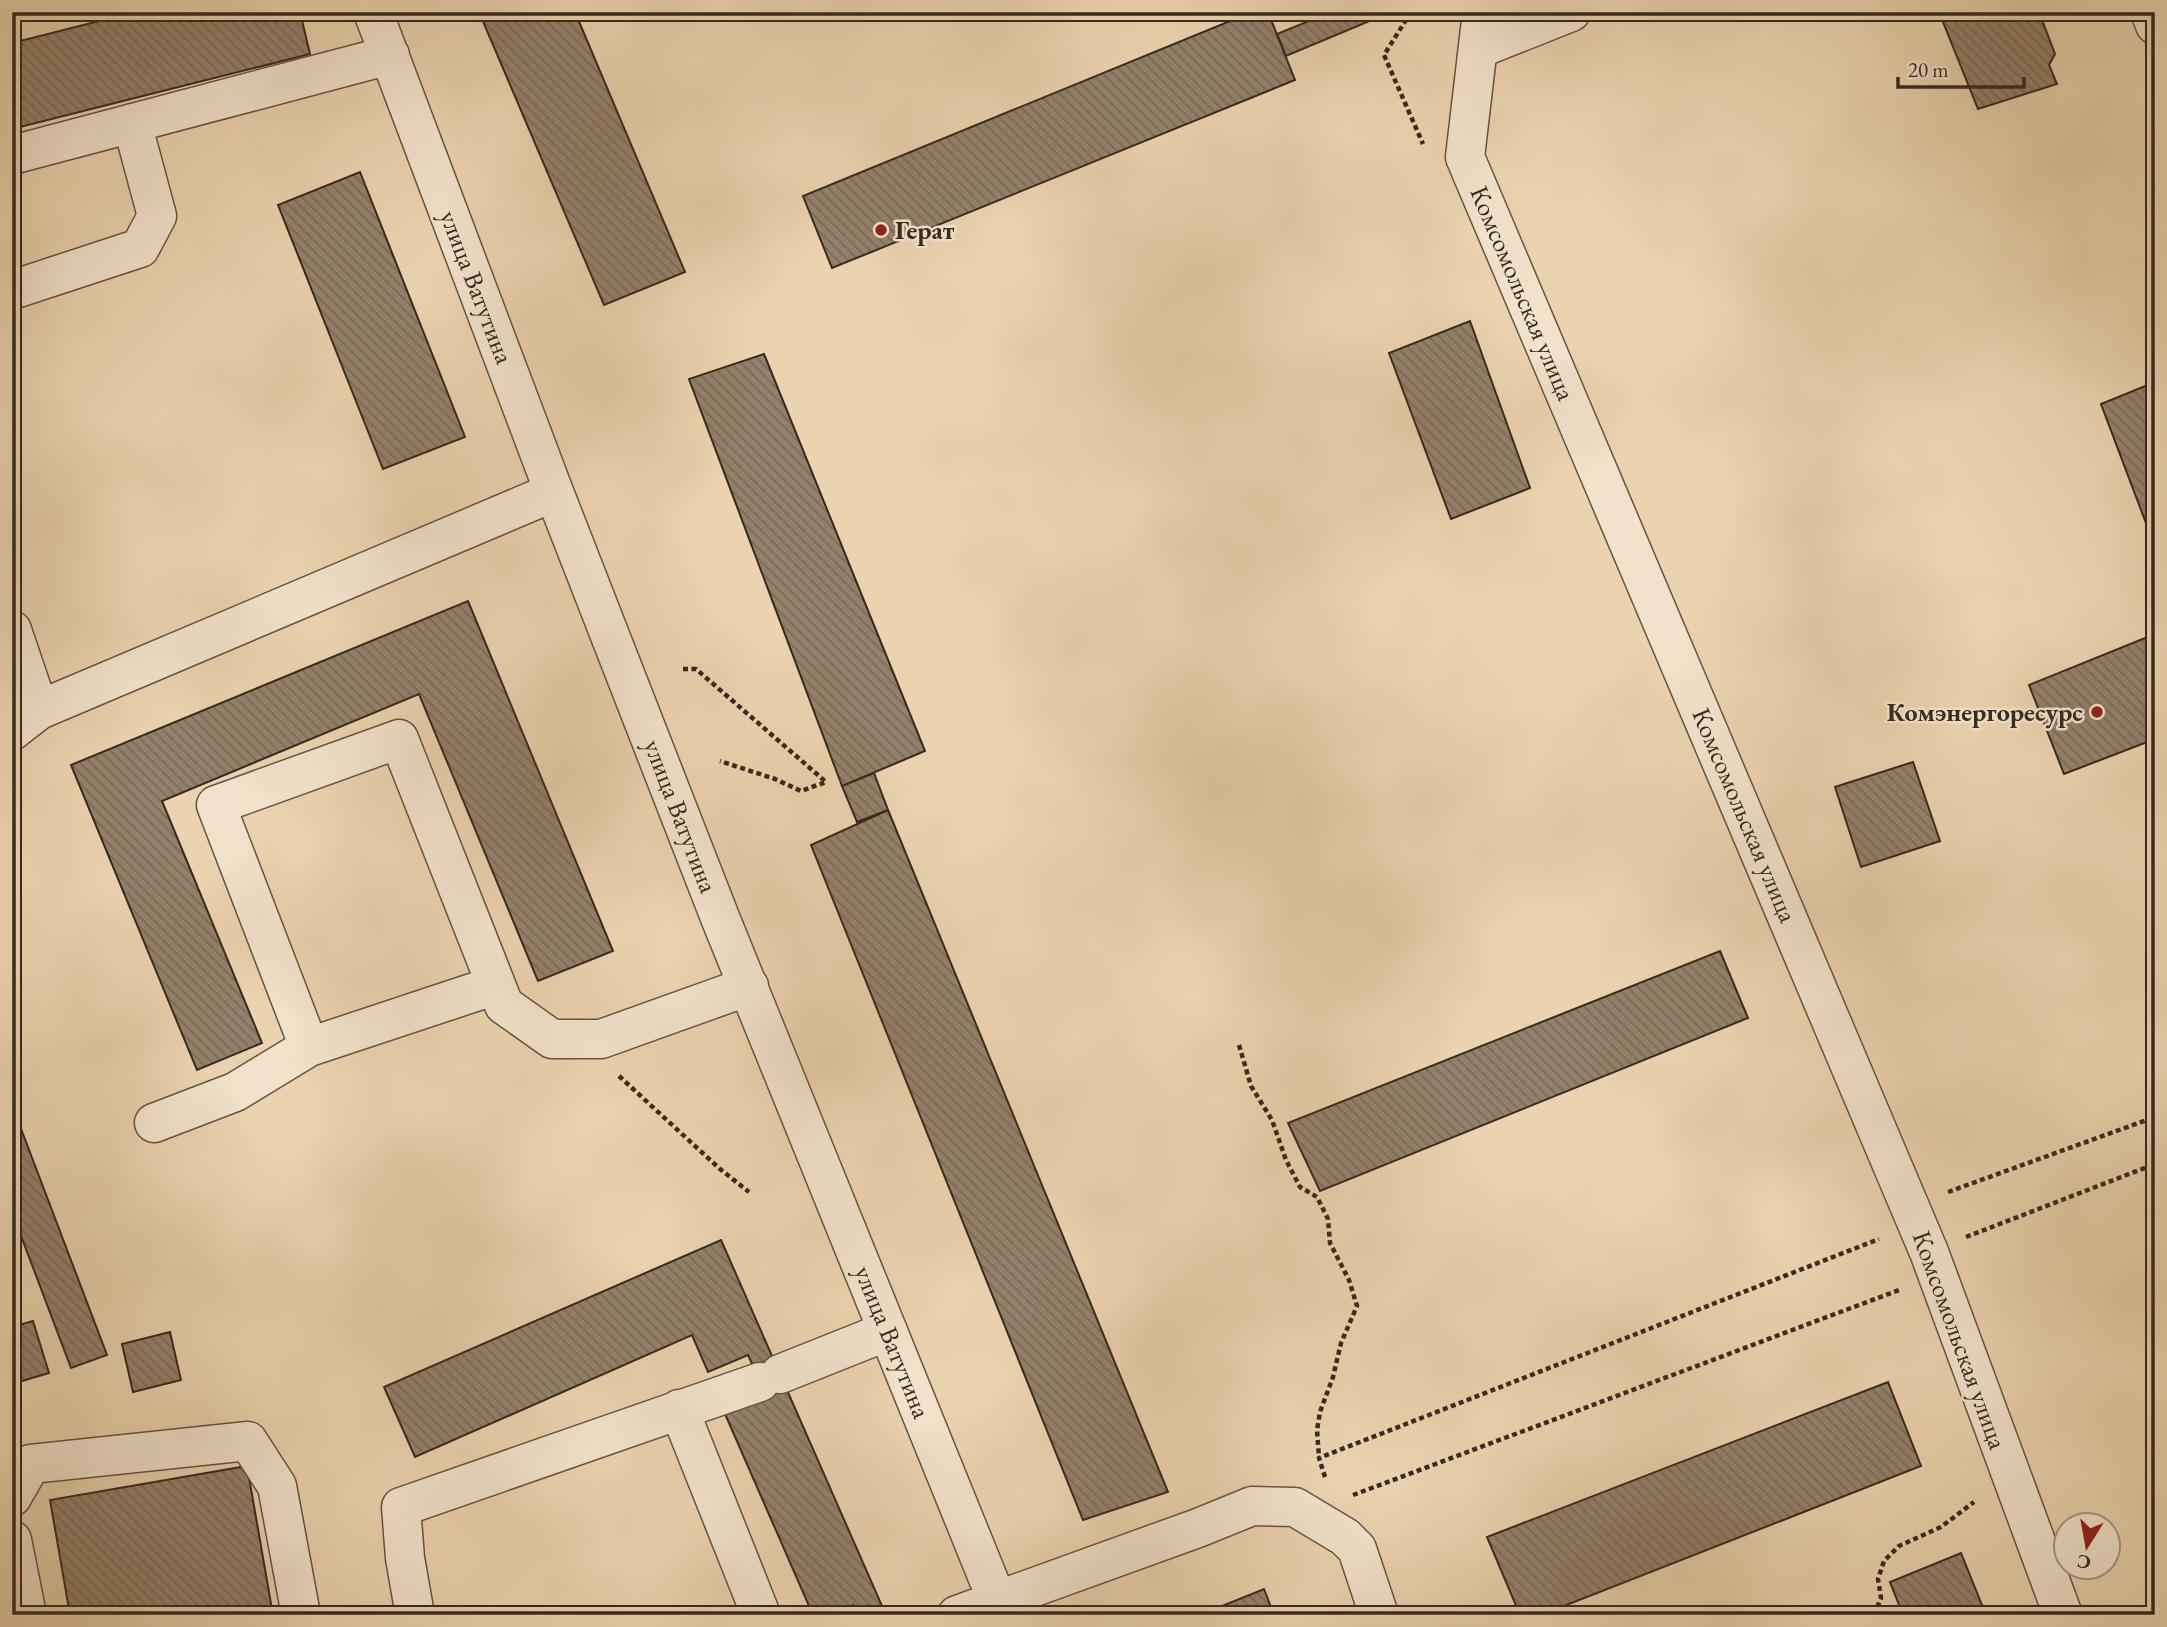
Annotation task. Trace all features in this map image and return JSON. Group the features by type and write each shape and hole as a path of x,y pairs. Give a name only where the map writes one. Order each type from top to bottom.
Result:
{"street":[{"name":"улица Ватутина","path":"373,12 554,492 721,920 1000,1607"},
{"path":"1480,31 1571,12"},
{"path":"2150,12 2155,25"},
{"name":"Комсомольская улица","path":"1480,31 1465,156 1929,1252 2063,1615"},
{"path":"12,155 390,55"},
{"path":"12,290 140,248 157,216 132,123"},
{"path":"12,630 26,720 554,492"},
{"path":"309,1047 216,805 399,739 504,1006 552,1039 601,1040 749,986"},
{"path":"155,1123 235,1092 309,1047 496,985"},
{"path":"415,1615 405,1558 401,1507 770,1378 888,1331"},
{"path":"679,1409 761,1615"},
{"path":"12,1497 31,1464 248,1441 277,1486 301,1615"},
{"path":"957,1615 1000,1607 1252,1506 1295,1507 1345,1537 1357,1549 1379,1615"},
{"path":"12,1540 27,1615"}],"path":[{"path":"1411,12 1384,55 1427,154"},
{"path":"683,669 696,669 826,782 801,791 775,779 720,761"},
{"path":"577,1039 749,1192"},
{"path":"1239,1045 1251,1086 1272,1120 1286,1160 1300,1188 1317,1197 1328,1219 1330,1243 1349,1279 1357,1306 1341,1343 1333,1377 1320,1412 1317,1430 1319,1458 1326,1480"},
{"path":"1910,1206 2155,1117"},
{"path":"1929,1252 2155,1164"},
{"path":"1319,1458 1880,1239"},
{"path":"1347,1497 1903,1288"},
{"path":"1874,1615 1881,1598 1878,1579 1884,1561 1899,1546 1941,1527 1974,1502"}],"building":[{"path":"135,12 300,12 310,54 12,129 12,43"},
{"path":"479,12 575,12 685,272 604,305"},
{"path":"1252,12 1268,12 1295,80 832,268 803,196"},
{"path":"1305,12 1391,12 1286,56 1277,34 1309,21"},
{"path":"1939,12 2039,12 2055,54 2049,65 2057,84 1978,109"},
{"path":"360,172 465,437 383,469 278,205"},
{"path":"1470,321 1530,488 1451,519 1389,353"},
{"path":"764,354 925,751 842,786 689,379"},
{"path":"2155,382 2155,547 2101,404"},
{"path":"468,601 613,951 538,981 419,694 162,801 262,1043 197,1070 71,765"},
{"name":"Комэнергоресурс","path":"2155,634 2155,739 2064,774 2029,685"},
{"path":"1913,762 1940,841 1861,867 1835,787"},
{"path":"874,773 888,810 857,822 842,786"},
{"path":"888,810 1168,1492 1083,1520 811,845"},
{"path":"1720,951 1748,1018 1320,1191 1288,1123"},
{"path":"12,1105 107,1355 71,1368 12,1212"},
{"path":"721,1240 886,1615 858,1615 853,1605 831,1615 813,1615 725,1414 760,1382 748,1355 708,1372 692,1335 415,1457 384,1387"},
{"path":"33,1321 49,1373 12,1384 12,1327"},
{"path":"170,1332 181,1380 133,1392 122,1344"},
{"path":"1888,1382 1921,1466 1541,1615 1520,1615 1487,1537"},
{"path":"247,1466 273,1615 70,1615 50,1500"},
{"path":"1961,1553 1986,1615 1903,1615 1890,1582"},
{"path":"1264,1589 1274,1615 1200,1615"}],"place":[{"name":"Герат","path":"881,230"},
{"name":"Комэнергоресурс","path":"2097,712"}]}
